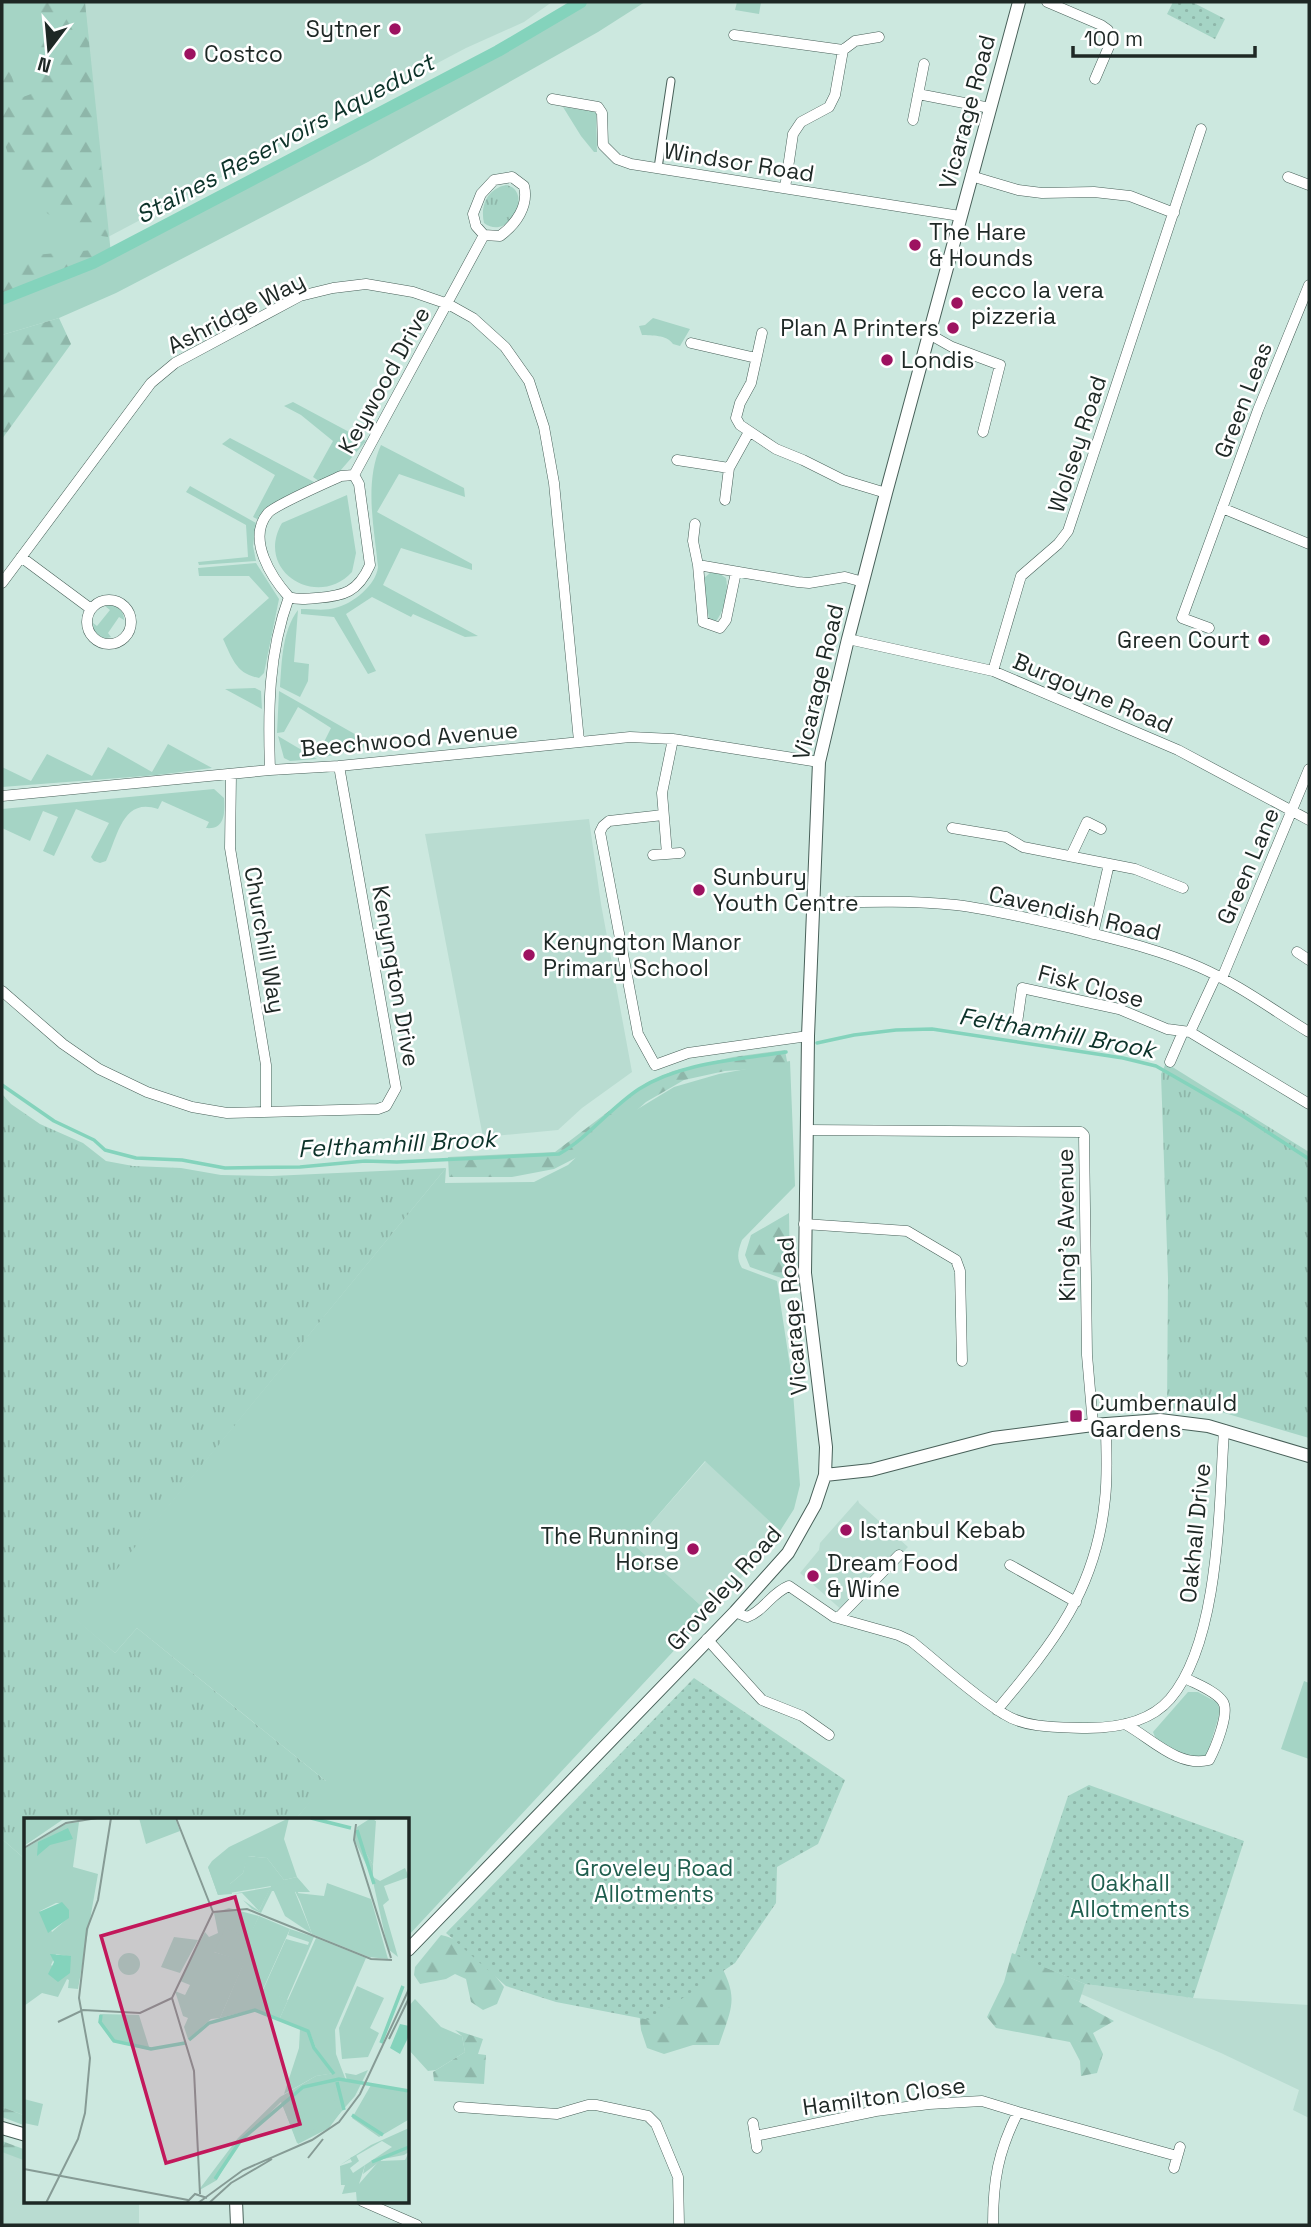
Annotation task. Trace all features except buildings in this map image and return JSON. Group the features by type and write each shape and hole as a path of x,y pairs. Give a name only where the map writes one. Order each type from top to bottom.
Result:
{"street":[{"name":"Vicarage Road","path":"825,1475 826,1447 805,1273 804,1224 812,903 819,762 886,493 1019,2"},
{"path":"1047,2 1108,30 1110,44 1096,79"},
{"path":"734,35 843,51"},
{"path":"785,188 793,134 801,122 829,107 835,95 843,51 855,41 879,37"},
{"path":"913,120 924,64"},
{"path":"658,168 671,81"},
{"path":"918,94 990,108"},
{"name":"Windsor Road","path":"552,99 598,107 602,113 603,145 617,159 658,168 960,216"},
{"name":"Wolsey Road","path":"993,671 1021,576 1058,544 1068,531 1201,129"},
{"path":"971,176 1018,190 1130,196 1174,213"},
{"path":"512,177 524,186 526,194 518,218 500,236 484,235 476,226 473,214 481,194 494,180 512,177"},
{"path":"1288,177 1309,185"},
{"name":"Keywood Drive","path":"354,475 484,235"},
{"name":"Ashridge Way","path":"2,583 151,383 175,363 300,296 366,284 413,292 448,304 473,318 505,347 529,381 544,427 554,483 579,741"},
{"name":"Green Leas","path":"1209,628 1182,618 1258,411 1305,309 1309,285"},
{"path":"762,333 751,383 740,403 736,418 740,425 776,449 843,480 886,493"},
{"path":"929,334 1000,365 983,432"},
{"path":"691,343 757,358"},
{"path":"725,500 729,468 749,432"},
{"path":"677,460 729,468"},
{"name":"Keywood Drive","path":"354,475 359,484 370,565 364,577 354,588 340,596 296,599 289,597 267,566 260,544 262,526 268,512 341,476 354,475"},
{"path":"1222,508 1309,544"},
{"path":"695,524 693,541 703,622 720,628 726,620 736,572"},
{"path":"22,557 91,609"},
{"path":"698,565 808,583 845,577 863,582"},
{"path":"270,770 268,719 273,656 279,623 289,597"},
{"path":"106,600 120,603 129,613 130,627 127,634 116,642 96,639 88,628 91,609 106,600"},
{"name":"Burgoyne Road","path":"848,639 993,671 1178,750 1309,820"},
{"name":"Beechwood Avenue","path":"2,796 630,737 673,739 819,762"},
{"path":"667,854 662,793 673,739"},
{"name":"Kenyngton Drive","path":"2,991 63,1044 99,1069 146,1092 192,1107 227,1113 378,1109 386,1106 396,1088 339,766"},
{"name":"Green Lane","path":"1187,1032 1219,977 1309,769"},
{"name":"Churchill Way","path":"231,774 230,848 267,1065 266,1112"},
{"path":"663,815 609,821 600,832 638,1034 655,1065 688,1053 808,1036"},
{"path":"1071,856 1087,822 1101,829"},
{"path":"952,828 1006,837 1023,847 1135,869 1183,888"},
{"path":"653,855 680,853"},
{"path":"1093,934 1109,864"},
{"name":"Cavendish Road","path":"812,903 955,905 1014,915 1093,934 1162,953 1219,977 1309,1032"},
{"path":"1297,952 1309,960"},
{"name":"Fisk Close","path":"1017,1023 1022,988 1119,1009 1167,1029 1187,1032"},
{"path":"1170,1062 1187,1032 1309,1104"},
{"name":"King's Avenue","path":"806,1130 1081,1132 1084,1135 1087,1355 1099,1424"},
{"path":"804,1224 907,1231 956,1260 960,1271 961,1361"},
{"path":"825,1475 864,1472 993,1438 1099,1424 1160,1420 1194,1423 1224,1430 1309,1456"},
{"path":"997,1710 1063,1628 1085,1586 1097,1549 1105,1498 1099,1424"},
{"name":"Oakhall Drive","path":"735,1612 747,1617 756,1614 778,1590 789,1586 838,1618 898,1635 911,1642 1006,1716 1029,1724 1064,1727 1112,1726 1145,1718 1169,1701 1185,1678 1211,1599 1224,1430"},
{"name":"Groveley Road","path":"410,1948 735,1612 788,1553 816,1505 825,1475"},
{"path":"838,1618 900,1555"},
{"path":"1010,1565 1076,1602"},
{"path":"707,1639 762,1700 802,1716 829,1735"},
{"path":"1125,1724 1164,1751 1198,1763 1209,1760 1215,1750 1226,1710 1222,1700 1185,1678"},
{"path":"482,2108 483,2095"},
{"name":"Hamilton Close","path":"755,2137 876,2111 982,2101 1178,2152 1174,2168"},
{"path":"459,2106 557,2115 596,2105 648,2116 656,2124 678,2177 679,2225"},
{"path":"993,2225 996,2169 1003,2145 1018,2112"},
{"path":"752,2123 757,2148"},
{"path":"2,2128 24,2134"},
{"path":"236,2202 237,2225"},
{"path":"364,2202 417,2225"}],"shaded area":[{"path":"85,2 552,2 524,22 466,48 108,237"},
{"name":"Kenyngton Manor Primary School","path":"589,819 601,904 632,1072 582,1108 558,1130 483,1137 425,834"},
{"path":"706,1461 780,1531 778,1544 750,1568 709,1613 633,1544"},
{"path":"858,1500 908,1547 844,1612 800,1573 819,1550 820,1543"},
{"path":"1085,1984 1193,1998 1309,2005 1309,2118 1293,2110 1299,2090 1221,2053 1081,1994"},
{"path":"2,2145 24,2152 24,2202 139,2202 139,2225 2,2225"}],"green space":[{"path":"2,2 85,2 111,254 498,51 581,2 645,2 598,32 368,162 116,293 59,318 2,335"},
{"path":"39,2 85,2 108,237 89,234 48,214 17,180 2,136 2,52 6,56 15,87 23,97 31,94 42,19"},
{"path":"737,2 761,2 759,14 735,10"},
{"path":"1173,2 1192,2 1225,19 1215,39 1167,14"},
{"path":"563,107 596,112 597,152 594,152 581,136"},
{"path":"506,185 514,189 518,196 515,213 510,221 502,226 494,227 484,223 486,199 494,190"},
{"path":"93,250 96,257 2,294 2,265 34,255"},
{"path":"59,318 71,344 2,439 2,335"},
{"path":"653,318 690,329 680,346 663,337 642,335 639,326 645,325"},
{"path":"293,402 366,441 340,471 319,481 313,477 333,441 301,415 284,406"},
{"path":"230,438 314,482 269,506 259,520 253,517 275,475 222,444"},
{"path":"381,445 464,488 465,497 399,474 377,512 472,564 472,570 401,548 383,585 478,636 465,637 413,614 411,617 372,597 346,614 376,671 368,674 334,617 301,614 301,609 342,606 362,593 376,574 378,567 372,489"},
{"path":"190,486 256,523 253,546 256,561 199,565 198,562 248,557 246,525 186,492"},
{"path":"347,495 356,553 352,572 338,583 322,587 307,586 293,580 283,570 276,556 276,540 282,523"},
{"path":"256,563 279,599 264,673 259,678 240,669 223,639 269,598 249,576 199,576 198,568"},
{"path":"717,572 726,578 727,589 716,621 709,619 703,579 710,573"},
{"path":"111,605 120,610 124,620 119,617 108,633 111,637 103,639 94,632 93,623 97,626 110,610 105,606"},
{"path":"298,610 294,662 309,664 308,681 300,697 280,687 286,637"},
{"path":"255,688 261,691 262,709 225,689"},
{"path":"279,691 367,741 366,747 321,758 317,756 331,728 298,707 284,732 277,733"},
{"path":"278,736 317,759 290,761 284,758"},
{"path":"168,744 212,768 2,787 2,767 31,781 47,754 92,776 108,747 152,772"},
{"path":"214,789 224,798 223,819 217,826 206,828 209,822 162,801 158,809 137,808 123,821 106,861 100,863 91,857 109,823 76,809 54,856 43,851 58,817 43,811 30,841 2,828 2,809"},
{"path":"785,1050 788,1067 725,1071 684,1080 646,1102 593,1149 554,1169 512,1177 449,1177 448,1157 555,1152 646,1083 673,1071 733,1057"},
{"path":"790,1061 795,1186 742,1240 738,1254 742,1268 777,1281 792,1379 800,1485 794,1509 780,1531 705,1461 633,1544 709,1613 410,1934 410,1818 297,1818 326,1781 137,1628 115,1653 75,1619 446,1168 445,1183 534,1182 568,1165 608,1127 674,1087 719,1074"},
{"path":"1166,1063 1309,1152 1309,1438 1204,1407 1167,1409 1168,1278 1161,1074"},
{"path":"2,1094 11,1104 40,1124 83,1143 106,1161 133,1166 181,1168 221,1175 272,1176 446,1168 76,1619 115,1653 137,1628 327,1782 297,1818 24,1818 24,1858 2,1839"},
{"path":"789,1213 790,1281 750,1267 745,1255 751,1235"},
{"name":"Groveley Road Allotments","path":"694,1678 845,1780 818,1844 777,1867 776,1903 735,1963 650,2020 556,2002 506,1986 446,1933"},
{"path":"1304,1681 1309,1683 1309,1759 1281,1749"},
{"path":"1188,1692 1198,1692 1218,1703 1220,1712 1207,1755 1197,1759 1160,1743 1153,1732"},
{"name":"Oakhall Allotments","path":"1089,1785 1244,1841 1193,1998 1085,1984 1015,1955 1068,1796"},
{"path":"2,1839 24,1858 24,2115 2,2107"},
{"path":"441,1935 469,1948 491,1970 504,1987 497,2004 483,2010 471,2002 466,1979 455,1974 446,1979 420,1984 414,1975 415,1967"},
{"path":"1012,1953 1085,1984 1079,2002 1114,2021 1093,2033 1103,2054 1097,2073 1081,2076 1080,2061 1070,2042 996,2028 987,2017 1004,1982"},
{"path":"717,1958 731,1992 728,2020 719,2045 693,2045 664,2054 647,2048 641,2030 639,2010"},
{"path":"415,1999 441,2027 462,2036 465,2052 436,2070 428,2071 410,2051 410,2005"},
{"path":"455,2030 483,2039 478,2054 486,2055 484,2084 434,2081 433,2072 465,2052 462,2036"},
{"path":"2,2107 24,2115 24,2125 2,2117"},
{"path":"2,2141 24,2149 24,2160 2,2152"}],"waterway":[{"name":"Staines Reservoirs Aqueduct","path":"2,299 93,263 498,51 581,2"},
{"name":"Felthamhill Brook","path":"817,1043 854,1035 932,1029 1123,1058 1156,1066 1243,1116 1309,1159"},
{"name":"Felthamhill Brook","path":"2,1085 54,1121 94,1140 105,1150 136,1158 182,1160 225,1168 300,1167 365,1161 397,1162 559,1154 580,1140 628,1097 656,1080 711,1063 786,1052"}],"place":[{"name":"Sytner","path":"395,29"},
{"name":"Costco","path":"190,54"},
{"name":"The Hare & Hounds","path":"915,245"},
{"name":"ecco la vera pizzeria","path":"957,303"},
{"name":"Plan A Printers","path":"953,328"},
{"name":"Londis","path":"887,360"},
{"name":"Green Court","path":"1264,640"},
{"name":"Sunbury Youth Centre","path":"699,890"},
{"name":"Kenyngton Manor Primary School","path":"529,955"},
{"name":"Cumbernauld Gardens","path":"1076,1416"},
{"name":"Istanbul Kebab","path":"846,1530"},
{"name":"The Running Horse","path":"693,1549"},
{"name":"Dream Food & Wine","path":"813,1576"}]}
